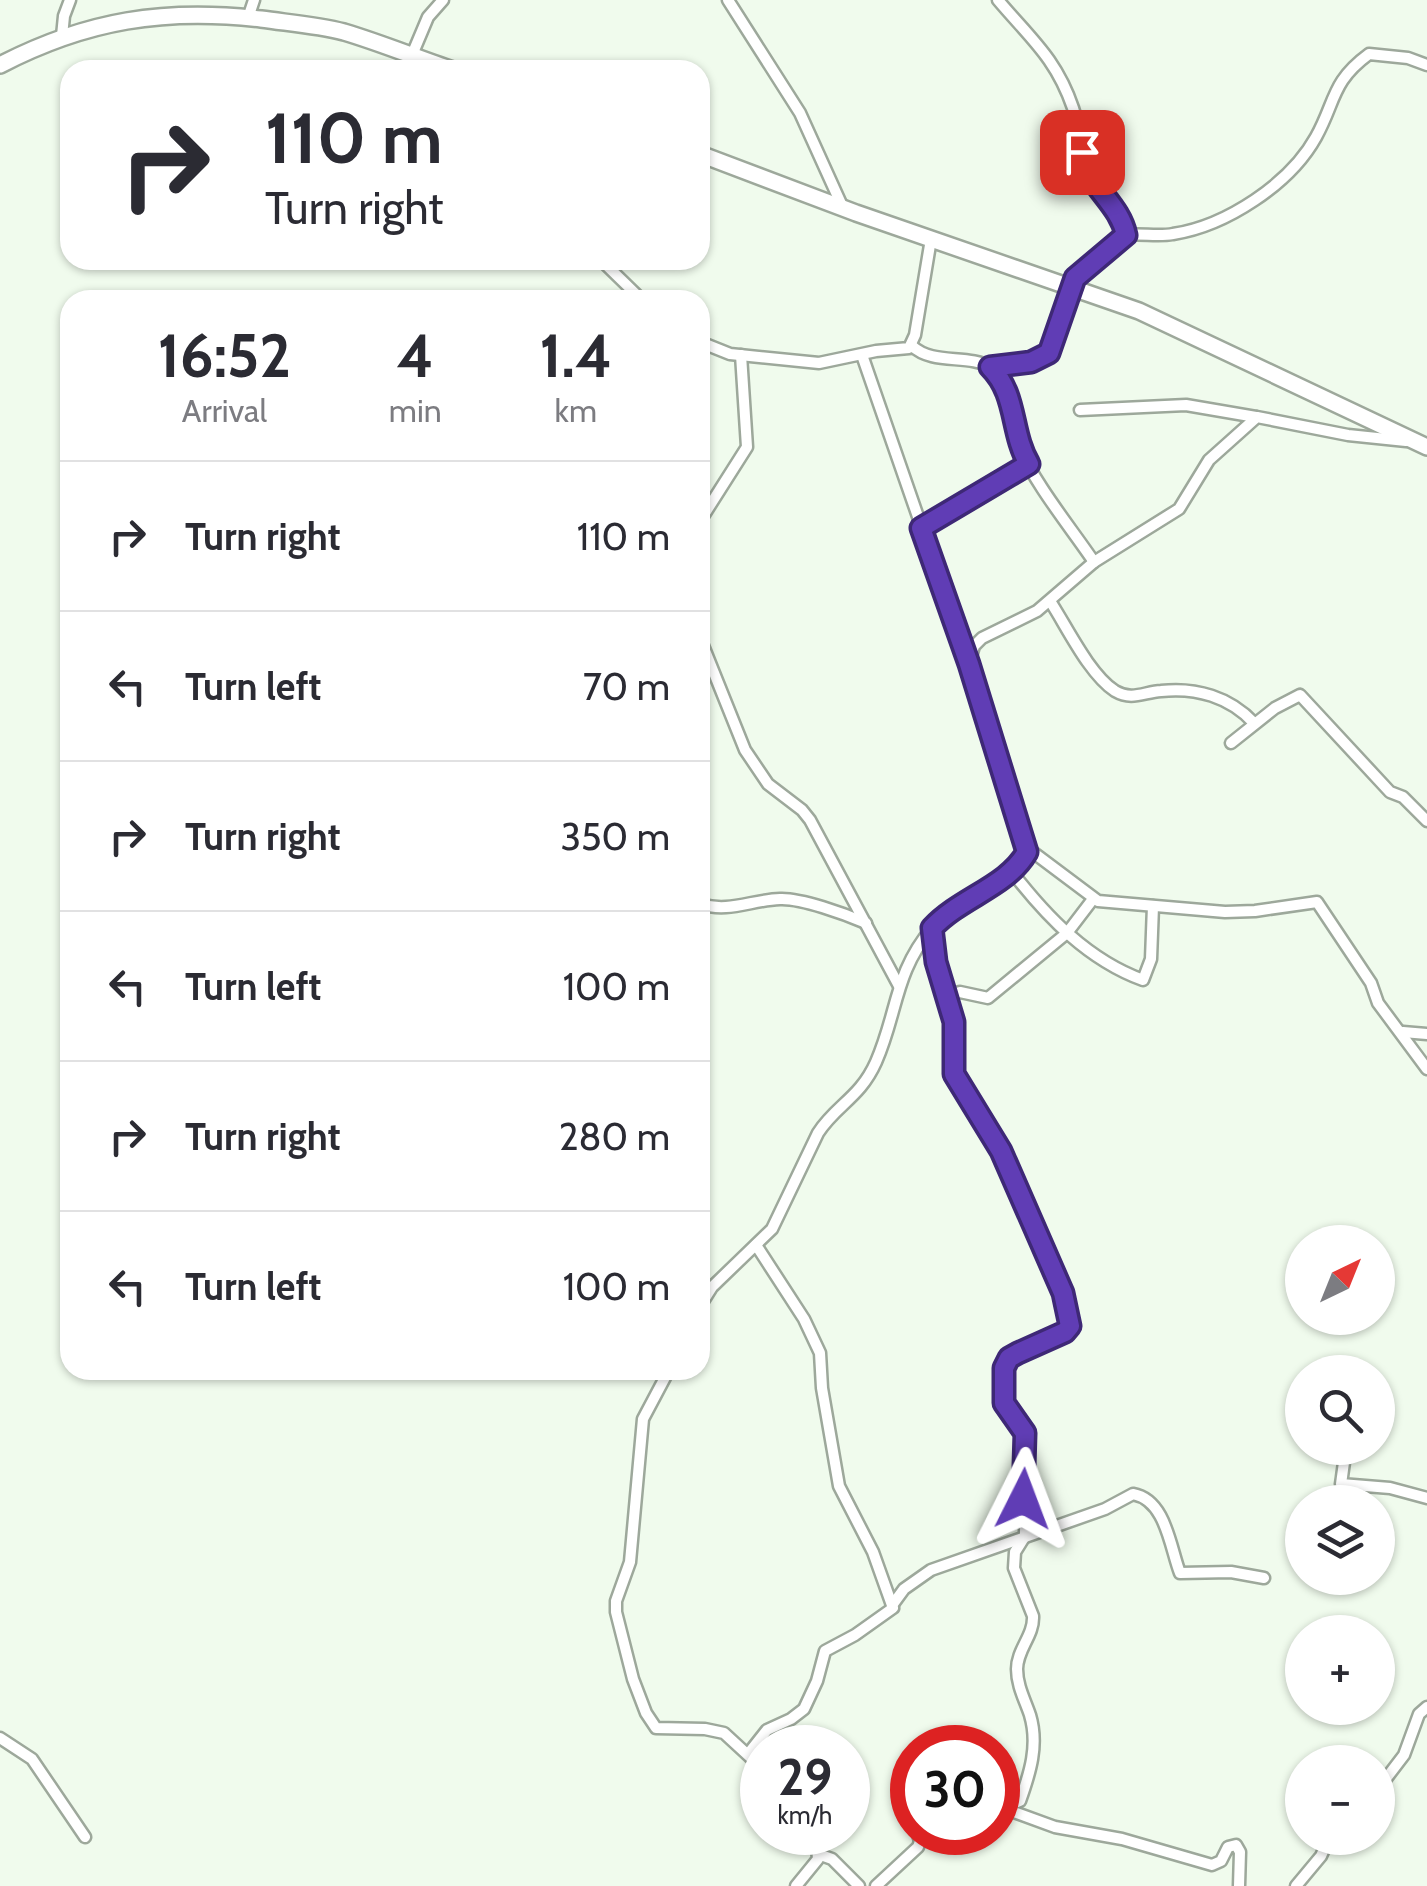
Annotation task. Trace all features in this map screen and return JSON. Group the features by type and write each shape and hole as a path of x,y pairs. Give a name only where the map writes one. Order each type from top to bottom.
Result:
{"main road":[{"path":"0,65 62,36 116,22 212,14 342,32 421,60"},
{"path":"710,158 842,208 1138,310 1421,444"}],"street":[{"path":"62,36 70,0"},
{"path":"248,18 254,0"},
{"path":"412,55 428,17 443,0"},
{"path":"728,0 800,113 842,208"},
{"path":"998,0 1035,38 1063,83 1080,130 1087,174 1118,214 1126,235"},
{"path":"710,345 741,355 819,363 912,346 925,356 990,367 1031,362 1049,353 1070,286 1126,235 1188,232 1222,218 1277,186 1316,137 1344,77 1369,54 1408,58 1427,65"},
{"path":"912,346 931,239"},
{"path":"612,270 632,290"},
{"path":"862,354 969,664 1026,847 1094,900 1195,911 1255,912 1316,902 1370,983 1378,1003 1427,1069"},
{"path":"710,506 747,447 741,355"},
{"path":"990,367 1008,391 1018,442 1029,464 1094,562"},
{"path":"1080,410 1186,405 1421,444"},
{"path":"969,664 974,646 982,638 1050,601 1094,562 1179,508 1209,460 1257,417"},
{"path":"921,528 1029,464"},
{"path":"1050,601 1086,658 1113,689 1140,697 1164,690 1207,694 1238,707 1254,724"},
{"path":"711,663 746,750 768,784 810,820 899,986"},
{"path":"1231,743 1292,697 1300,696 1390,792 1403,797 1427,821"},
{"path":"710,1290 772,1229 825,1122 854,1098 875,1064 907,962 932,928 961,902 984,892 1012,872 1025,857 1026,847"},
{"path":"1012,872 1042,910 1067,933 1111,966 1145,979 1151,960 1153,906"},
{"path":"710,906 725,909 770,900 797,900 867,923"},
{"path":"947,996 960,992 988,998 1067,933 1094,900"},
{"path":"932,928 936,962 956,1033 954,1074 1001,1151 1063,1293 1070,1318 1065,1332 1009,1358 1004,1368 1004,1403 1025,1433 1025,1536 1015,1552 1014,1568 1033,1625 1017,1669 1033,1730 1033,1763 1020,1801 1028,1817"},
{"path":"1402,1031 1427,1034"},
{"path":"756,1245 804,1320 820,1353 824,1403 839,1486 873,1552 893,1604"},
{"path":"663,1380 644,1418 630,1562 616,1612 628,1664 646,1713 656,1728 724,1733 740,1747"},
{"path":"1344,1465 1341,1484 1390,1488 1427,1498"},
{"path":"777,1725 804,1709 825,1651 892,1610 904,1589 931,1570 1105,1509 1133,1494 1148,1500 1159,1514 1180,1573 1231,1572 1264,1578"},
{"path":"1395,1767 1404,1755 1419,1714 1427,1706"},
{"path":"0,1738 32,1759 84,1837"},
{"path":"1020,1814 1055,1827 1122,1839 1212,1865 1221,1861 1228,1847 1236,1845 1240,1852 1238,1886"},
{"path":"796,1886 816,1864 818,1855"},
{"path":"821,1855 832,1859 859,1886"},
{"path":"876,1886 909,1855"},
{"path":"1296,1886 1321,1855"}],"route":[{"path":"1023,1499 1025,1433 1004,1403 1004,1368 1009,1358 1065,1332 1070,1326 1068,1304 1001,1151 954,1074 956,1033 936,962 932,928 946,912 1012,872 1027,852 1005,774 921,528 1029,464 1018,442 1008,391 990,367 1040,360 1049,353 1075,278 1126,235 1124,222 1087,174 1082,152"}]}
